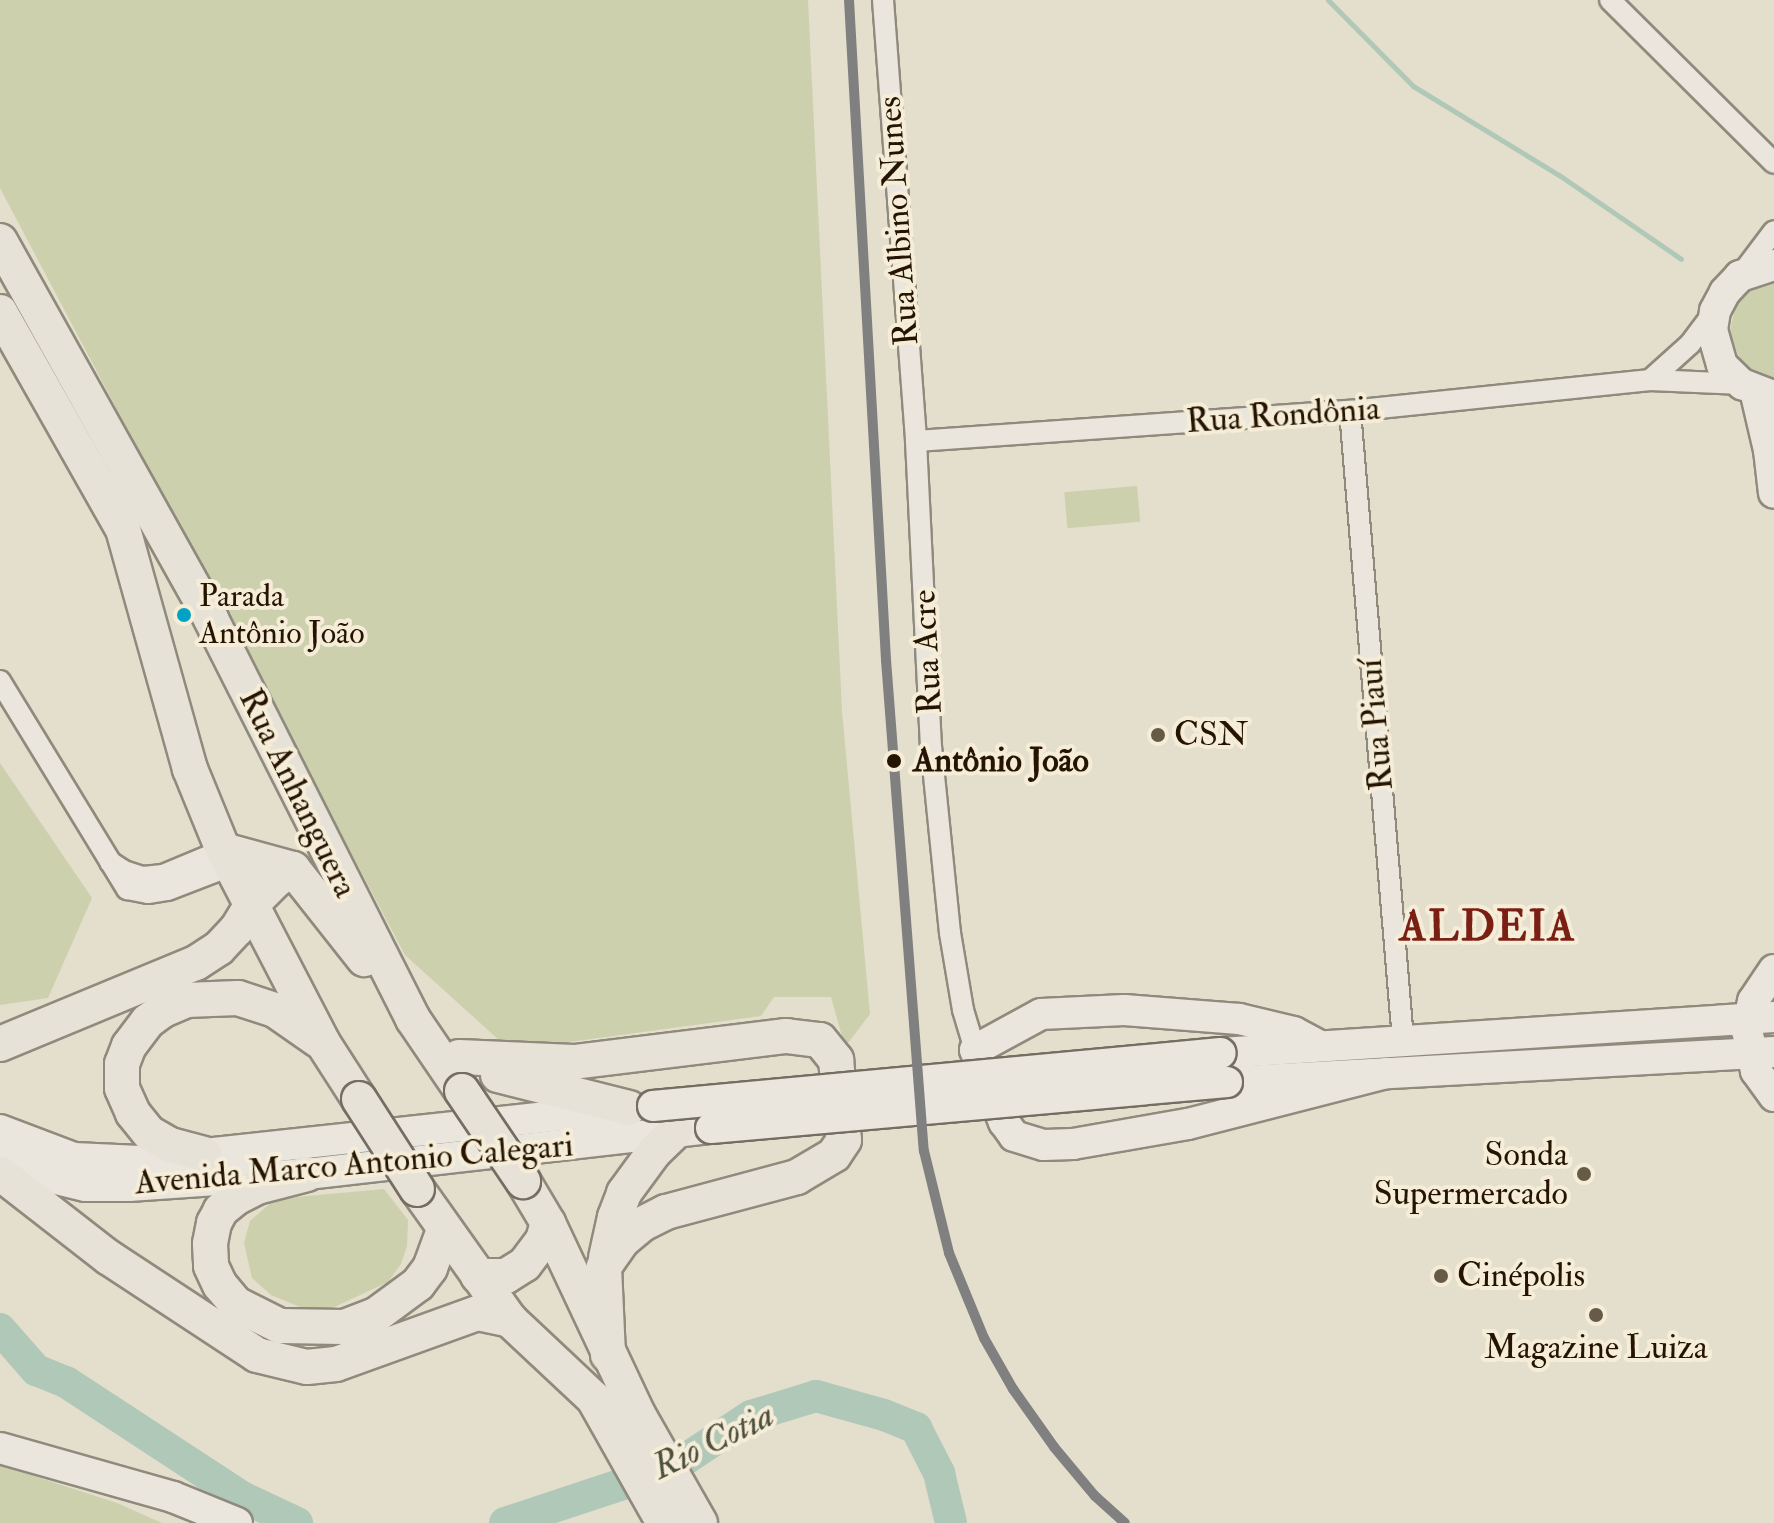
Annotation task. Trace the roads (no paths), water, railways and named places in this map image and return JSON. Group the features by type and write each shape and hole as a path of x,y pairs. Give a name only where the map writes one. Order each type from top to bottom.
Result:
{"main road":[{"name":"Rua Anhanguera","path":"0,241 211,619 413,1019 548,1223 608,1355 624,1421"},
{"path":"1774,265 1740,276 1725,292 1716,309 1712,330 1722,365 1757,390 1774,493"},
{"path":"0,312 123,529 190,769 226,858 323,1043 444,1230 510,1320 594,1399 624,1421 666,1506 700,1523"},
{"path":"226,858 293,869 413,1019 459,1057 508,1079 641,1107"},
{"path":"0,1044 196,963 219,948 237,929 252,904 276,880 293,869"},
{"path":"1774,970 1753,1001 1761,1018 1762,1053 1756,1071 1774,1096"},
{"path":"204,1154 170,1145 149,1133 133,1113 122,1088 122,1064 129,1046 148,1021 186,1000 238,998 275,1010 323,1043"},
{"path":"1318,1045 1294,1032 1239,1019 1124,1010 1041,1014 975,1050 1004,1122 1014,1136 1044,1145 1089,1142 1188,1124 1387,1073"},
{"path":"1224,1068 1318,1045 1761,1018"},
{"path":"459,1057 574,1062 786,1036 820,1040 836,1060 844,1140 834,1155 797,1177 666,1212 641,1225 622,1241 604,1267"},
{"path":"1224,1068 1387,1073 1762,1053"},
{"name":"Avenida Marco Antonio Calegari","path":"0,1130 74,1158 109,1162 641,1107 1224,1068"},
{"name":"Avenida Marco Antonio Calegari","path":"0,1158 40,1175 85,1186 307,1174 1224,1068"},
{"path":"608,1355 604,1267 615,1217 624,1193 654,1152 676,1131"},
{"path":"0,1173 108,1257 257,1355 307,1367 336,1364 478,1313 510,1320"},
{"path":"307,1174 257,1187 237,1197 221,1210 214,1223 210,1244 211,1266 220,1285 236,1304 280,1326 344,1327 376,1315 418,1284 430,1268 444,1230"},
{"path":"478,1276 506,1276 525,1264 543,1240 548,1223"},
{"path":"0,1448 173,1497 211,1520 237,1523"}],"street":[{"name":"Rua Albino Nunes","path":"883,0 916,441"},
{"path":"1610,0 1774,163"},
{"path":"1740,276 1774,231"},
{"path":"1650,380 1690,344 1716,309"},
{"name":"Rua Rondônia","path":"916,441 1350,411 1650,380 1757,390"},
{"name":"Rua Piauí","path":"1350,411 1403,1039"},
{"name":"Rua Acre","path":"916,441 931,746 943,875 957,982 975,1050"},
{"path":"0,681 106,860 124,871 143,877 163,875 226,858"}],"waterway":[{"path":"1328,0 1413,86 1559,175 1681,259"},
{"name":"Rio Cotia","path":"0,1329 36,1370 66,1382 242,1497 297,1523"},
{"name":"Rio Cotia","path":"505,1523 620,1485 687,1458 751,1416 816,1396 884,1415 916,1428 939,1473 951,1523"}],"place":[{"name":"Parada Antônio João","path":"184,615"},
{"name":"CSN","path":"1158,735"},
{"name":"Antônio João","path":"894,761"},
{"name":"Sonda Supermercado","path":"1584,1174"},
{"name":"Cinépolis","path":"1441,1276"},
{"name":"Magazine Luiza","path":"1596,1315"}],"district":[{"name":"ALDEIA","path":"1488,927"}]}
